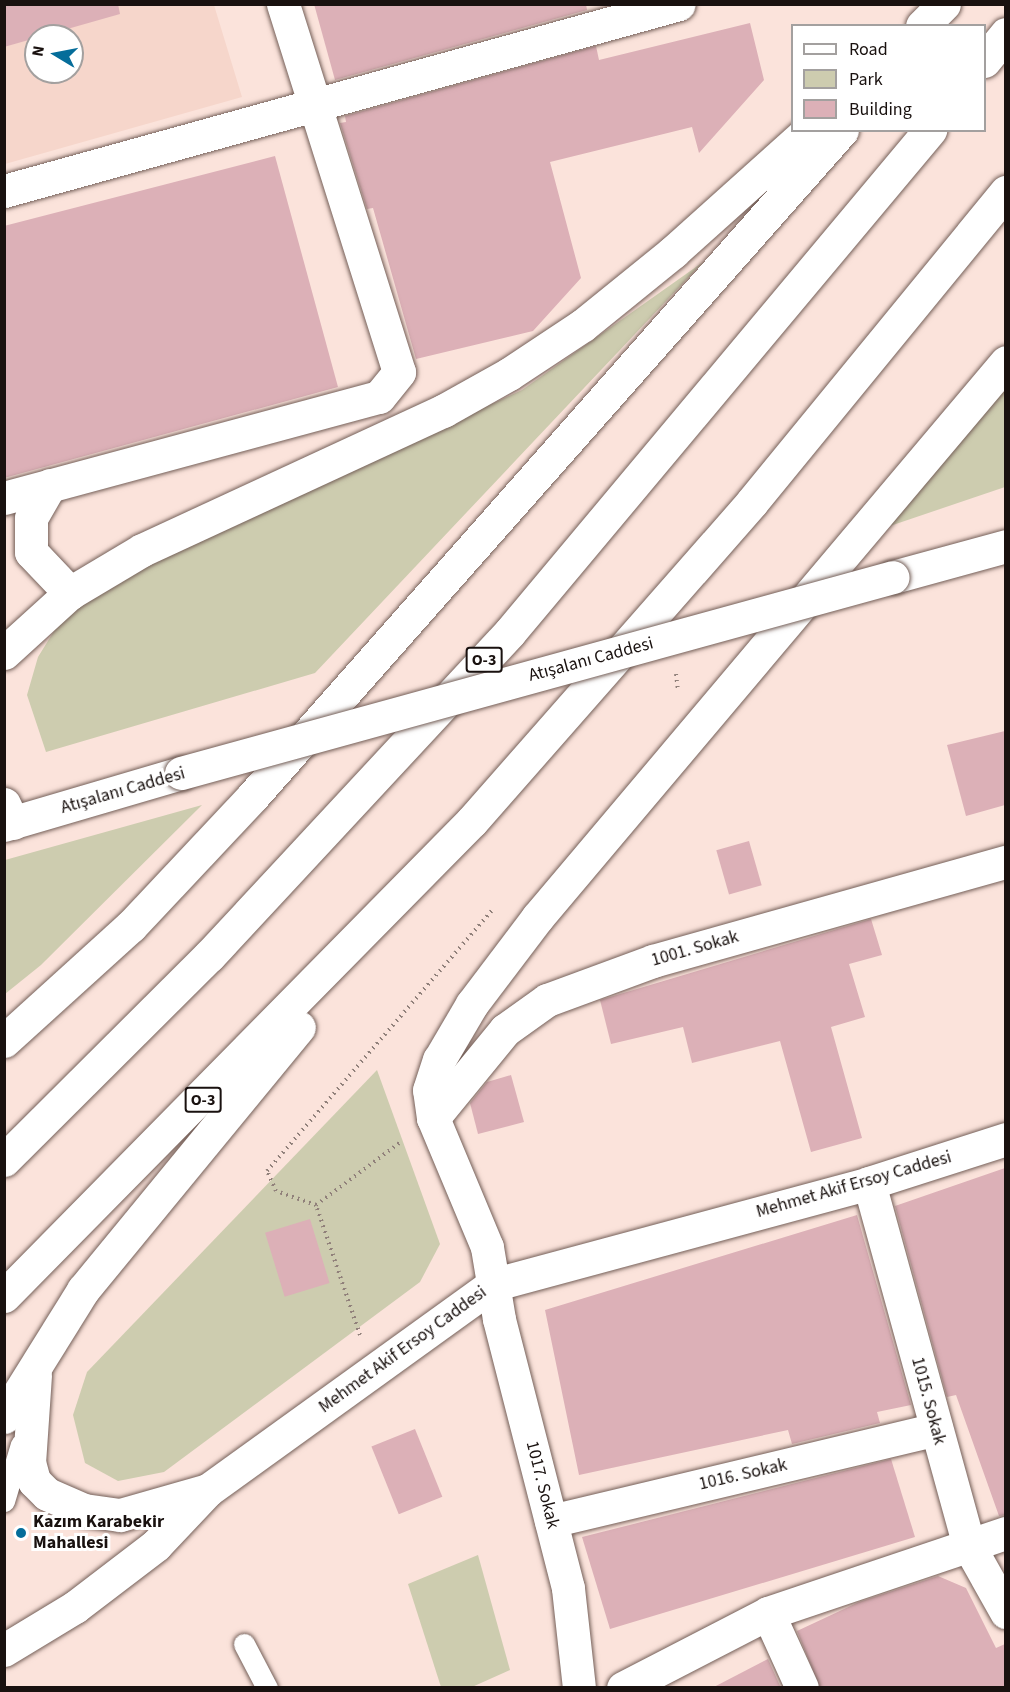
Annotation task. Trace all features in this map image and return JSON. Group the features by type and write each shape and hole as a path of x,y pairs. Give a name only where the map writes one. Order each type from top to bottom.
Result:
{"main road":[{"path":"4,498 379,397 399,372 283,4"},
{"path":"4,191 679,4"},
{"path":"924,24 944,4"},
{"path":"934,24 950,4"},
{"path":"986,58 1005,34"},
{"path":"4,670 12,646 70,593 142,550 433,417 509,374 673,252 807,132"},
{"path":"4,1041 131,926 253,796 840,132"},
{"name":"O-3","path":"4,1160 209,956 510,632 928,132"},
{"name":"O-3","path":"4,1296 398,900 752,502 1005,192"},
{"name":"1017. Sokak","path":"579,1688 568,1588 492,1285 486,1247 433,1118 429,1090 439,1060 472,1004 537,918 1005,362"},
{"path":"50,485 31,518 31,552 70,593"},
{"name":"Atışalanı Caddesi","path":"7,818 181,773 1005,546"},
{"name":"1001. Sokak","path":"433,1118 505,1030 547,1000 653,961 1005,862"},
{"path":"4,1417 83,1290 234,1111 398,900"},
{"name":"Mehmet Akif Ersoy Caddesi","path":"4,1650 75,1607 156,1545 208,1490 492,1285 869,1183 1005,1139"},
{"name":"1015. Sokak","path":"869,1183 969,1546 1005,1612"},
{"path":"37,1364 27,1443 34,1481 47,1494 84,1510 120,1515 208,1490"},
{"name":"1016. Sokak","path":"551,1521 936,1429"},
{"path":"623,1688 768,1613 1005,1533"},
{"path":"768,1613 802,1688"}],"lane":[{"path":"4,1501 37,1364"},
{"path":"244,1644 267,1688"}],"path":[{"path":"670,703 678,694 673,638"},
{"path":"316,1205 276,1191 267,1171 500,901"},
{"path":"316,1205 433,1118"},
{"path":"316,1205 373,1371"}],"shaded area":[{"path":"5,5 214,5 242,97 5,164"}],"green space":[{"path":"703,262 315,673 46,752 27,695 38,657 64,615 127,574 522,390"},
{"path":"1005,389 1005,487 884,528"},
{"path":"202,805 41,965 5,994 5,860"},
{"path":"377,1070 440,1244 420,1282 164,1472 118,1481 85,1463 73,1415 87,1372"},
{"path":"478,1555 510,1670 472,1687 441,1687 408,1584"}],"building":[{"path":"4,4 118,4 120,14 84,24 24,24 24,41 4,47"},
{"path":"314,4 586,4 587,10 335,80"},
{"path":"750,23 764,80 699,153 692,127 550,162 581,278 533,331 416,359 373,208 367,209 340,123 346,122 345,116 596,46 599,60"},
{"path":"275,156 338,387 4,478 4,226"},
{"path":"1005,731 1005,805 966,816 947,745"},
{"path":"749,841 762,885 729,895 716,850"},
{"path":"871,919 882,955 849,964 865,1017 831,1027 862,1138 811,1152 780,1041 692,1063 683,1027 611,1044 600,1000"},
{"path":"511,1075 524,1122 478,1134 470,1103 487,1082"},
{"path":"1005,1168 1005,1515 999,1516 956,1395 947,1397 895,1206"},
{"path":"857,1215 911,1405 877,1412 880,1423 792,1444 788,1430 579,1475 545,1310"},
{"path":"310,1219 330,1283 285,1297 265,1233"},
{"path":"415,1429 442,1497 399,1514 371,1447"},
{"path":"891,1459 915,1537 610,1629 582,1537"},
{"path":"938,1576 966,1588 996,1648 1005,1644 1005,1688 820,1688 797,1631 859,1602"},
{"path":"768,1659 781,1688 712,1688"}],"place":[{"name":"Kazım Karabekir Mahallesi","path":"21,1533"}]}
